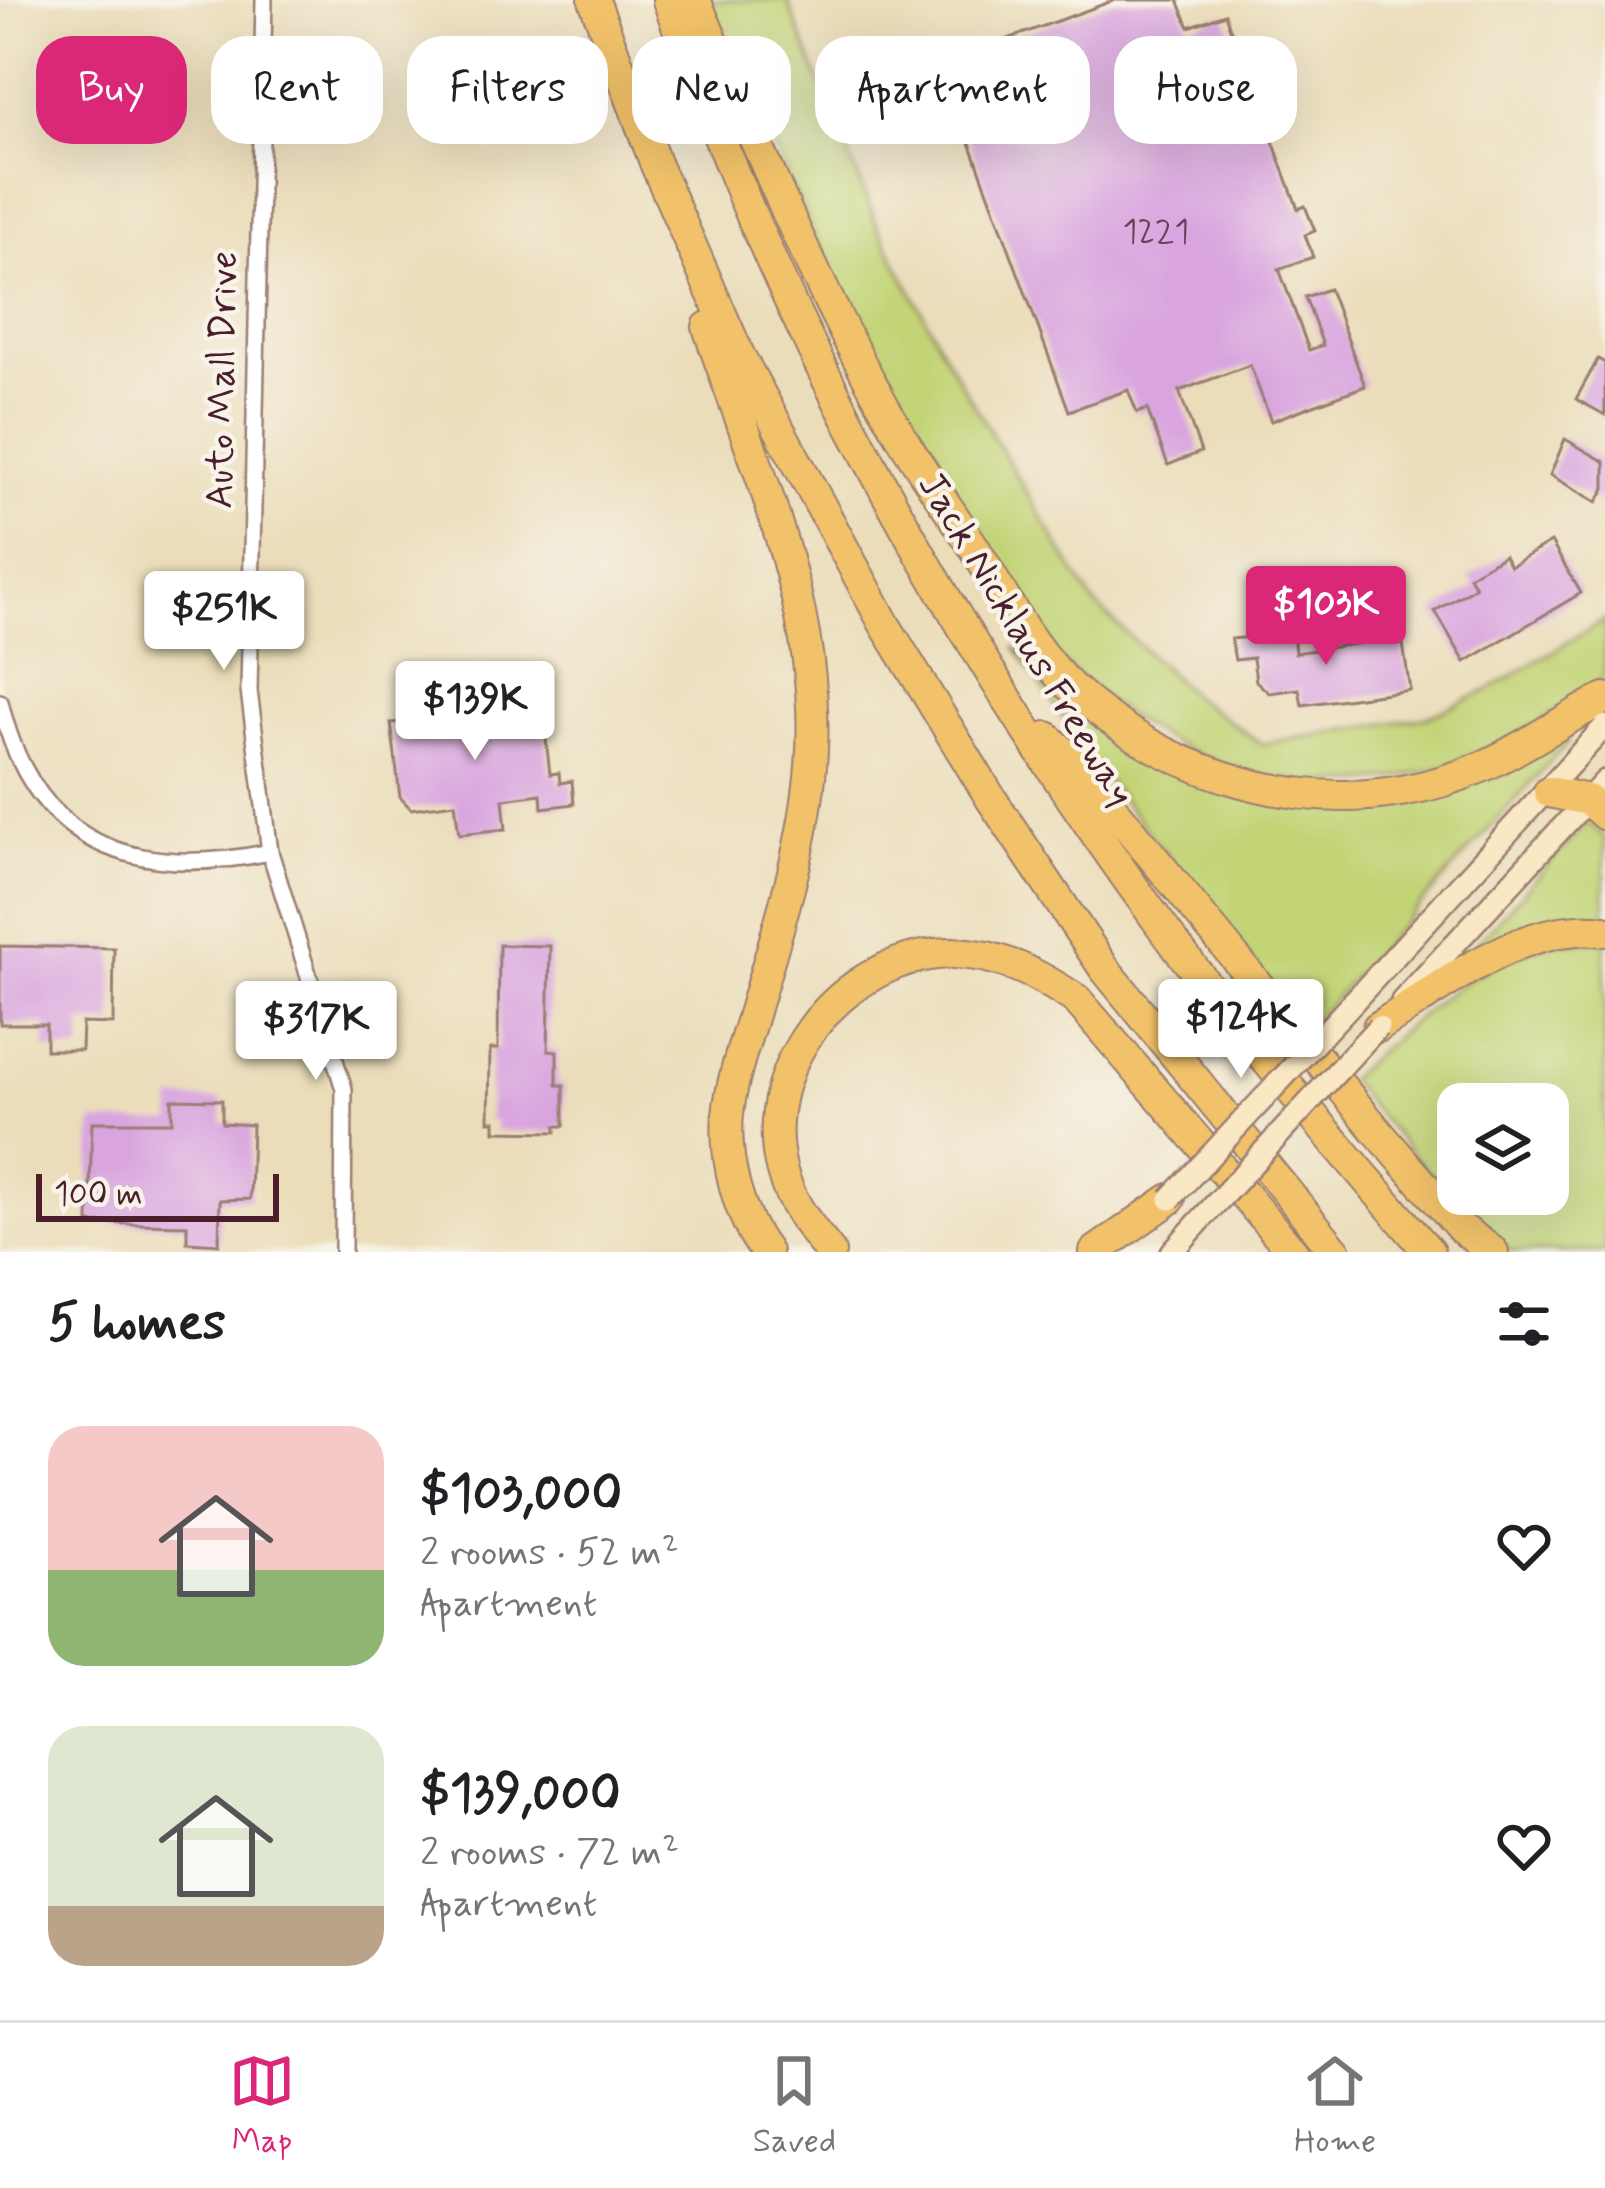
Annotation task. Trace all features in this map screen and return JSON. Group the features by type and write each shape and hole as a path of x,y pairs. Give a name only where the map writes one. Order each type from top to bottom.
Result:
{"highway":[{"path":"594,0 659,173 805,622 812,751 803,813 728,1117 741,1206 766,1252"},
{"name":"Jack Nicklaus Freeway","path":"668,0 730,166 798,316 907,529 1008,700 1165,931 1429,1252"},
{"path":"695,0 751,134 905,443 1040,650 1071,687 1112,720 1156,749 1209,773 1267,788 1364,796 1432,784 1507,758 1605,698"},
{"path":"659,173 783,442 861,585 989,797 1103,968 1336,1252"},
{"path":"1008,700 1078,767 1378,1132 1461,1228 1492,1252"},
{"path":"1549,792 1600,798"},
{"path":"1378,1027 1524,942 1565,932 1605,931"},
{"path":"830,1252 795,1205 782,1162 782,1092 799,1045 830,1005 869,974 908,960 949,953 998,959 1040,976 1077,1000 1293,1252"},
{"path":"1095,1252 1170,1199"}],"main road":[{"path":"1124,1252 1605,726"},
{"path":"1172,1252 1378,1027 1600,798"}],"street":[{"name":"Auto Mall Drive","path":"264,0 249,691 270,852 344,1090 343,1252"},
{"path":"0,702 26,772 49,805 81,833 135,859 164,863 193,865 270,852"}],"green space":[{"path":"707,0 787,0 815,70 815,144 845,144 878,227 950,365 1092,601 1195,698 1262,744 1427,717 1487,691 1605,620 1605,676 1537,724 1468,758 1398,778 1327,783 1258,774 1189,751 1122,712 1058,658 1029,621 907,419 836,282 772,144 791,144 791,36 723,36"},
{"path":"1015,647 1133,745 1353,804 1564,736 1569,741 1307,1029 1095,766"},
{"path":"1587,822 1605,838 1605,922 1461,961"},
{"path":"1605,940 1605,1252 1514,1252 1476,1228 1465,1215 1569,1215 1569,1083 1437,1083 1437,1183 1348,1080 1436,1002 1486,969 1512,956 1564,943"}],"building":[{"path":"1115,0 1178,0 1189,27 1225,14 1233,36 1114,36 1114,144 1274,144 1298,209 1305,206 1315,231 1305,235 1313,257 1279,269 1309,350 1323,345 1305,297 1329,289 1365,386 1271,421 1250,365 1179,391 1201,452 1168,465 1147,409 1137,413 1128,390 1069,411 970,144 1090,144 1090,36 1016,36"},
{"path":"1598,359 1605,363 1605,415 1576,399"},
{"path":"1565,439 1605,462 1605,488 1597,502 1550,475"},
{"path":"1551,542 1581,593 1465,662 1435,611 1475,587 1469,576 1504,555 1510,566"},
{"path":"1293,633 1295,653 1402,637 1410,690 1302,705 1299,689 1269,693 1256,681 1253,658 1235,660 1231,639"},
{"path":"430,700 432,718 542,705 550,774 559,773 560,783 572,781 574,804 542,808 541,794 503,799 506,829 459,834 455,803 411,809 400,797 391,723 401,722 399,703"},
{"path":"499,945 550,946 548,1050 557,1051 557,1085 564,1085 564,1126 556,1126 556,1132 495,1131 495,1121 489,1121 490,1049 498,1049"},
{"path":"0,946 114,948 113,1024 82,1023 81,1050 46,1050 46,1024 0,1024"},
{"path":"172,1099 222,1100 222,1123 252,1125 250,1199 220,1200 219,1244 187,1242 187,1225 89,1223 92,1122 172,1122"}]}
